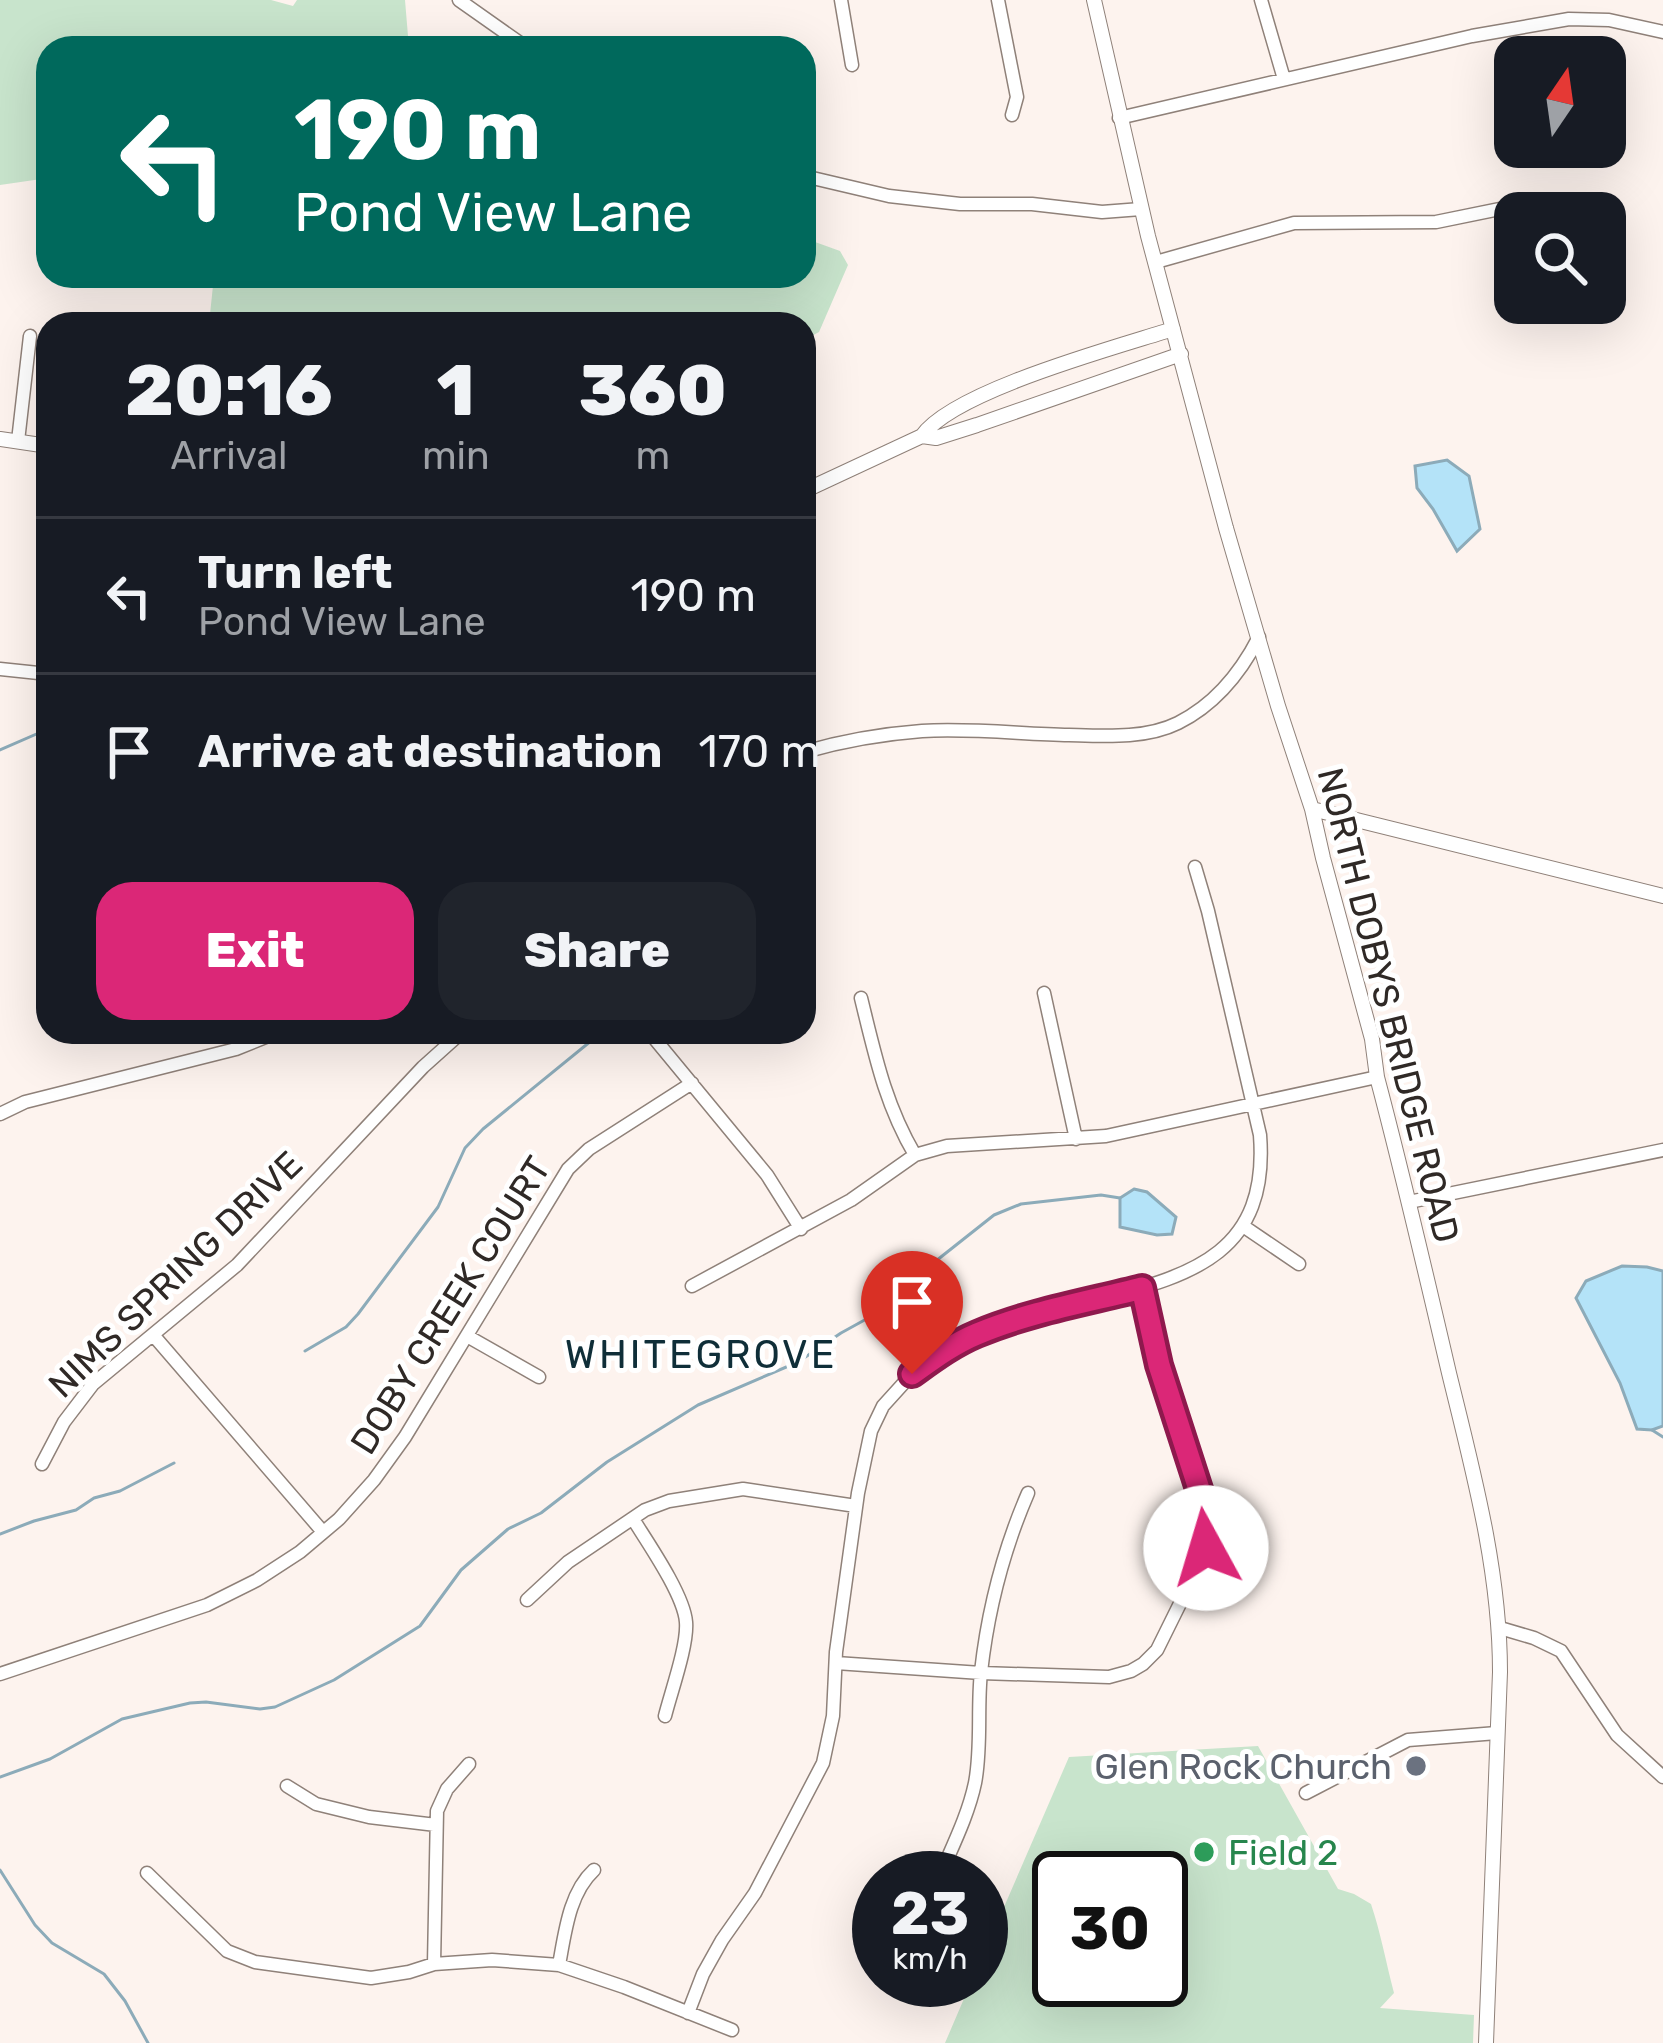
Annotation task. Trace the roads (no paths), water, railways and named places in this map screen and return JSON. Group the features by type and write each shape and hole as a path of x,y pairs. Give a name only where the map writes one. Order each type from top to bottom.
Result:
{"street":[{"path":"459,0 509,36"},
{"path":"841,0 852,65"},
{"path":"998,0 1017,98 1012,115"},
{"name":"NORTH DOBYS BRIDGE ROAD","path":"1094,0 1141,209 1226,528 1312,809 1372,1039 1377,1077 1492,1561 1500,1628 1486,2043"},
{"path":"1261,0 1284,79"},
{"path":"1119,118 1472,36 1569,19 1609,20 1663,32"},
{"path":"816,179 889,196 960,204 1032,204 1102,212 1141,209"},
{"path":"1156,262 1294,223 1436,222 1494,210"},
{"path":"816,485 922,436 930,425 973,399 1173,328"},
{"path":"18,441 30,336"},
{"path":"922,436 936,438 963,430 1181,354"},
{"path":"0,439 36,444"},
{"path":"816,748 923,731 1149,733 1177,724 1207,704 1246,661 1259,637"},
{"path":"0,669 36,673"},
{"path":"1312,809 1663,896"},
{"path":"688,2013 703,1974 755,1893 823,1763 833,1716 856,1506 871,1431 883,1406 912,1374 950,1347 1020,1320 1174,1279 1218,1254 1243,1226 1257,1192 1260,1135 1195,867"},
{"path":"1044,993 1076,1139"},
{"path":"861,998 883,1090 915,1155"},
{"path":"0,1114 25,1102 248,1044"},
{"name":"NIMS SPRING DRIVE","path":"42,1464 78,1401 94,1384 237,1265 449,1044"},
{"path":"659,1044 766,1175 801,1229"},
{"path":"692,1286 801,1229 915,1155 947,1146 1106,1136 1377,1077"},
{"name":"DOBY CREEK COURT","path":"0,1674 207,1605 300,1552 374,1480 405,1437 568,1169 589,1149 692,1083"},
{"path":"1409,1202 1663,1150"},
{"path":"1243,1226 1299,1264"},
{"path":"836,1663 1109,1677 1131,1671 1157,1650 1203,1557 1209,1520 1159,1365 1142,1288"},
{"path":"154,1336 323,1532"},
{"path":"467,1336 539,1378"},
{"path":"527,1600 568,1562 645,1510 669,1501 743,1489 856,1506"},
{"path":"950,1851 976,1776 981,1673 1000,1566 1028,1493"},
{"path":"633,1519 686,1619 665,1716"},
{"path":"1500,1628 1561,1651 1617,1735 1663,1777"},
{"path":"1306,1793 1408,1741 1497,1733"},
{"path":"434,1964 437,1811 447,1789 469,1764"},
{"path":"287,1786 316,1804 369,1817 436,1825"},
{"path":"560,1965 569,1917 584,1880 594,1870"},
{"path":"147,1873 227,1951 255,1962 370,1978 434,1964 492,1960 560,1965 732,2030"}],"water":[{"path":"1447,460 1469,476 1480,529 1457,551 1417,488 1415,466"},
{"path":"1134,1189 1147,1192 1176,1217 1172,1234 1120,1227 1120,1198"},
{"path":"1622,1266 1663,1271 1663,1426 1652,1430 1637,1429 1620,1383 1576,1298 1586,1281"}],"waterway":[{"path":"0,750 36,734"},
{"path":"305,1351 346,1327 358,1314 438,1207 465,1148 587,1044"},
{"path":"0,1777 50,1759 122,1719 190,1703 275,1707 334,1680 420,1626 461,1570 508,1529 541,1513 607,1462 698,1405 798,1362 899,1301 927,1268 994,1215 1021,1204 1101,1195 1120,1198"},
{"path":"1652,1430 1663,1437"},
{"path":"0,1534 76,1510 174,1463"},
{"path":"0,1870 52,1943 104,1974 148,2043"}],"place":[{"name":"Glen Rock Church","path":"1416,1766"},
{"name":"Field 2","path":"1204,1852"}],"district":[{"name":"WHITEGROVE","path":"701,1354"}]}
